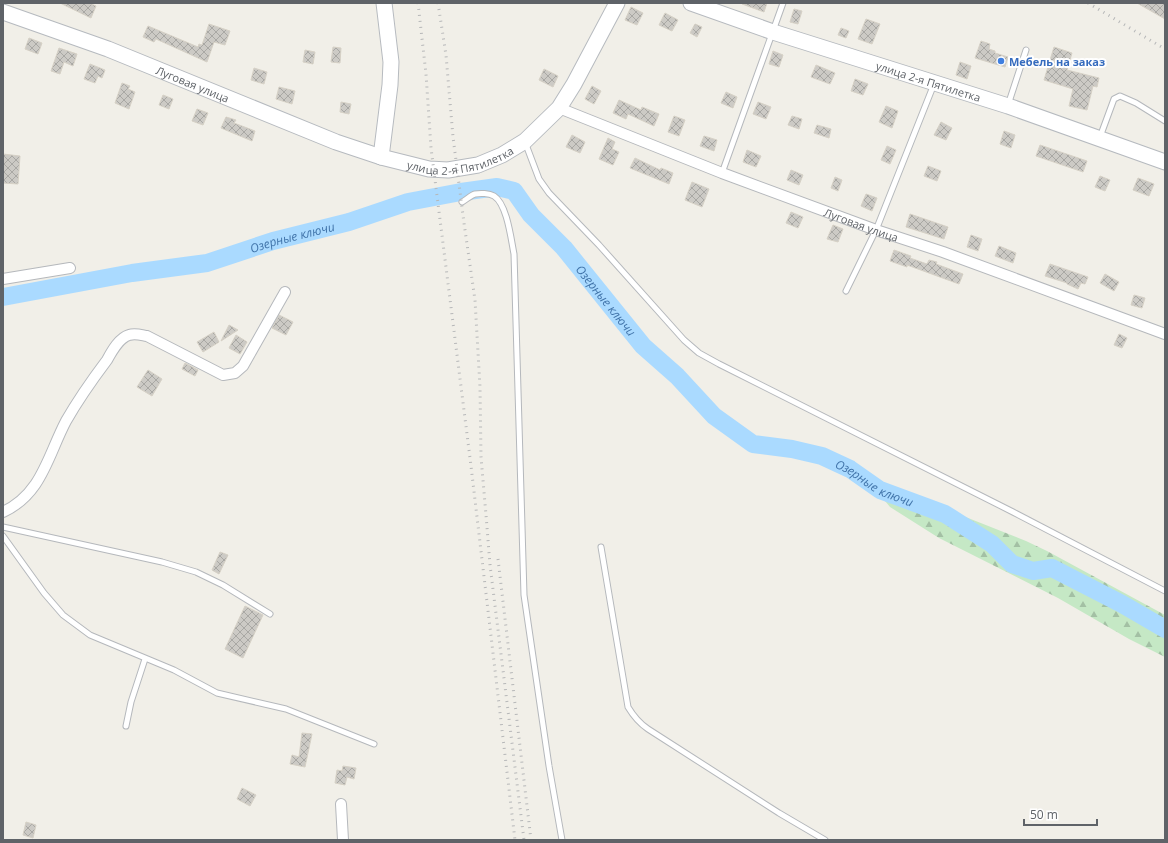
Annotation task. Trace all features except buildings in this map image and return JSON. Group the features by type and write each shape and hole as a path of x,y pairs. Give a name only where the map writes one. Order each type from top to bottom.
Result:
{"main road":[{"path":"381,157 390,85 391,62 384,3"},
{"name":"улица 2-я Пятилетка","path":"381,157 429,169 448,170 478,165 502,155 525,141 559,108 574,84 617,3"},
{"name":"улица 2-я Пятилетка","path":"691,3 773,32 1008,106 1165,162"},
{"name":"Луговая улица","path":"3,12 108,49 336,142 381,157"}],"street":[{"name":"Луговая улица","path":"559,108 722,173 876,230 944,252 1165,334"},
{"path":"3,279 70,268"},
{"path":"3,512 24,499 34,486 47,465 66,422 89,384 120,341 129,335 137,334 147,336 223,375 234,373 243,366 285,292"},
{"path":"341,804 343,840"}],"lane":[{"path":"722,173 783,3"},
{"path":"1008,106 1026,50"},
{"path":"846,291 876,230 934,83"},
{"path":"1100,138 1114,99 1120,96 1136,103 1165,121"},
{"path":"525,141 539,179 549,193 600,245 684,340 699,353 1165,590"},
{"path":"462,202 474,194 489,194 498,200 504,211 514,254 524,595 549,766 562,840"},
{"path":"3,526 162,562 196,572 223,585 270,614"},
{"path":"3,536 44,593 63,615 90,635 174,670 217,693 286,709 374,744"},
{"path":"601,546 628,707 639,724 779,813 825,840"},
{"path":"126,726 131,702 145,659"}],"green space":[{"path":"890,487 1026,541 1165,615 1165,657 1129,639 1058,598 939,538 890,507 881,496 883,489"}],"waterway":[{"name":"Озерные ключи","path":"3,297 132,273 207,263 273,241 349,222 408,202 497,187 514,191 531,215 564,248 643,346 677,376 714,416 753,444 792,449 822,456 850,469 880,490 945,514 992,544 1012,564 1033,571 1052,568 1122,604 1165,629"}],"railway":[{"path":"418,3 426,74 431,148 471,466 515,840"},
{"path":"438,3 446,55 453,137 475,300 480,387 481,457 490,565 524,840"},
{"path":"1088,3 1165,49"},
{"path":"498,559 531,840"}],"place":[{"name":"Мебель на заказ","path":"1001,61"}]}
